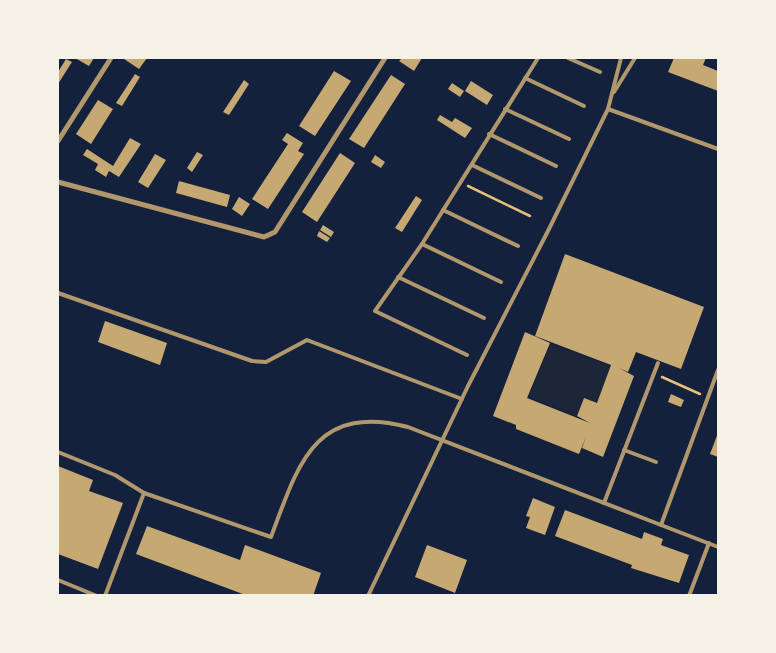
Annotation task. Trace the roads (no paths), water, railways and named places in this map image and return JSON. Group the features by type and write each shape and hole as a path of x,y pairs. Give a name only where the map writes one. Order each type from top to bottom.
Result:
{"street":[{"path":"58,141 111,58"},
{"path":"58,182 264,237 270,236 275,232 385,58"}],"lane":[{"path":"466,355 375,311 422,244 538,58"},
{"path":"568,58 600,72"},
{"path":"368,596 462,399 608,109 613,94 617,65 621,58"},
{"path":"613,94 636,58"},
{"path":"525,78 584,106"},
{"path":"505,109 569,139"},
{"path":"608,109 718,149"},
{"path":"490,134 556,166"},
{"path":"472,164 541,198"},
{"path":"442,210 518,246"},
{"path":"422,244 501,282"},
{"path":"398,277 484,318"},
{"path":"58,293 252,362 266,362 307,340 462,399"},
{"path":"604,503 658,363"},
{"path":"661,525 718,370"},
{"path":"58,452 116,476 144,493 271,537 296,470 311,447 332,432 357,422 383,420 443,440 718,547"},
{"path":"624,450 656,462"},
{"path":"105,596 144,493"},
{"path":"689,596 708,543"},
{"path":"58,580 97,596"}]}
